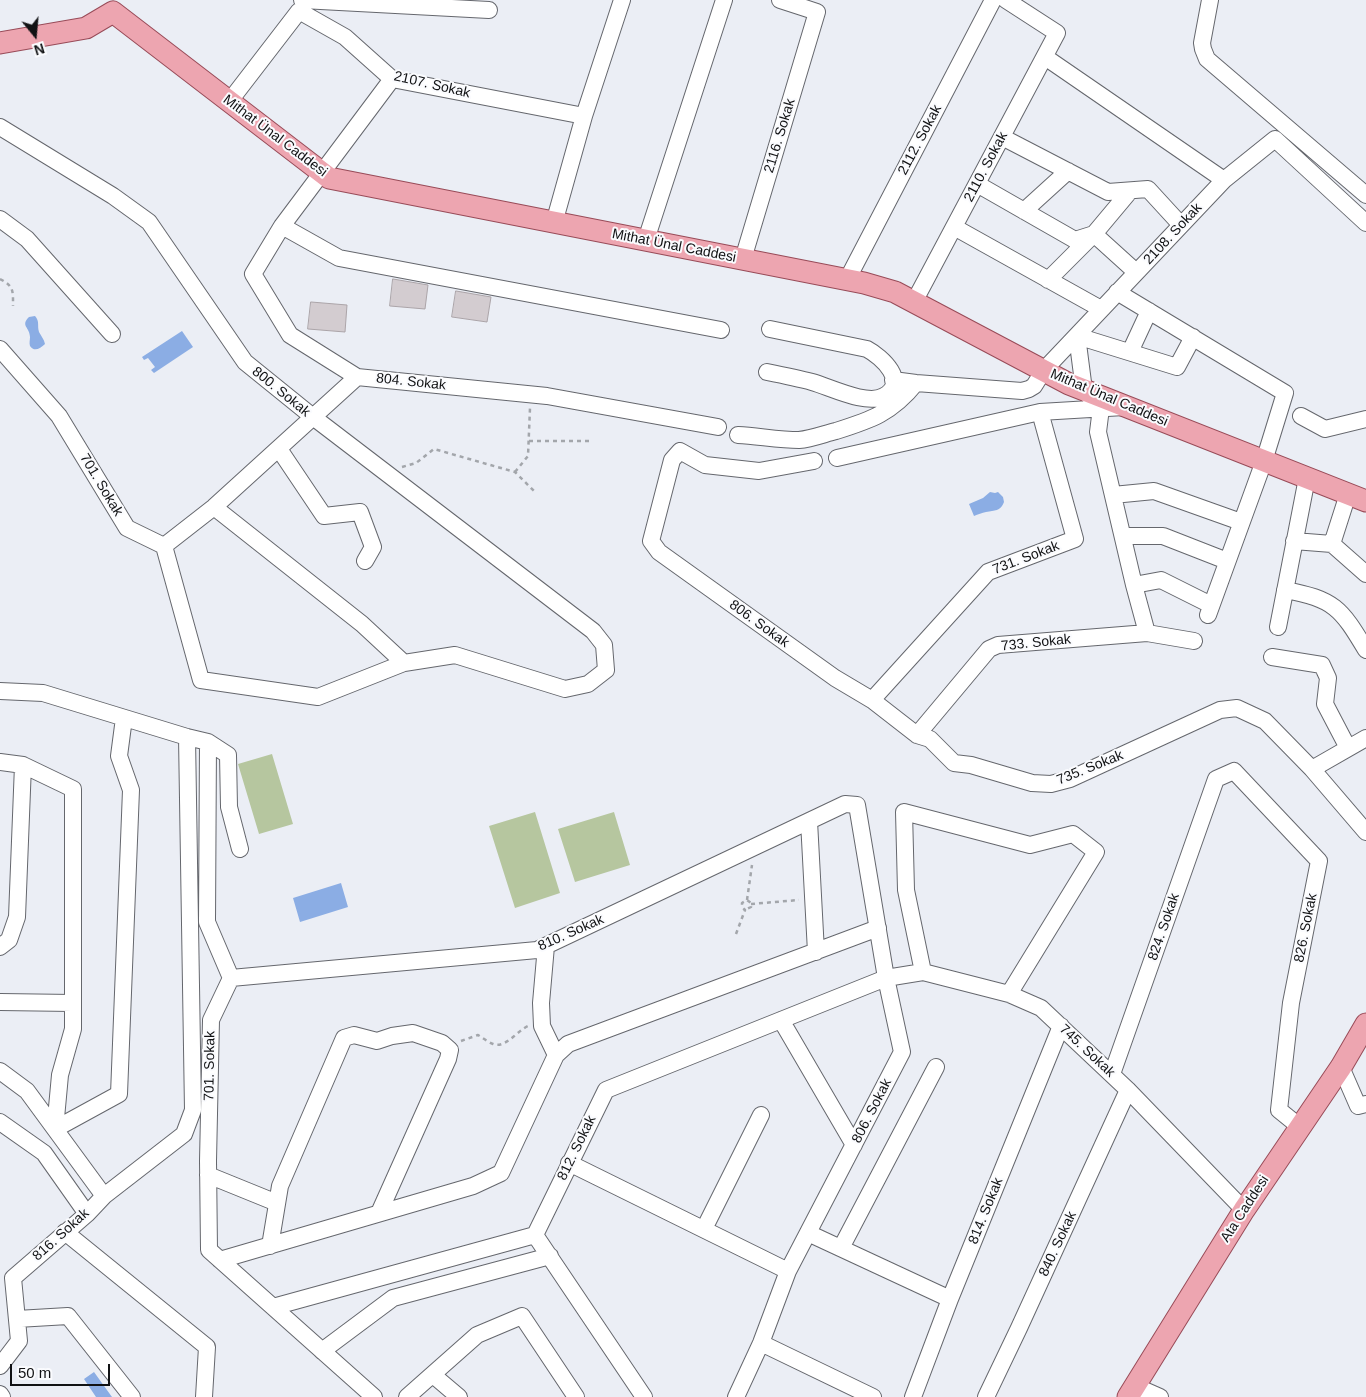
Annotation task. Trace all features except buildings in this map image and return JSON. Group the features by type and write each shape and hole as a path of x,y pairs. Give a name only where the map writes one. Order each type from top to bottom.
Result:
{"main road":[{"name":"Mithat Ünal Caddesi","path":"0,43 86,28 113,6 229,102 329,178 743,259 847,280 895,292 1069,384 1357,498"},
{"name":"Ata Caddesi","path":"1132,1392 1244,1210 1341,1067 1366,1024"}],"street":[{"path":"554,223 584,116 622,0"},
{"path":"646,240 724,0"},
{"name":"2116. Sokak","path":"743,259 818,12 780,0"},
{"name":"2112. Sokak","path":"847,280 993,0"},
{"name":"2110. Sokak","path":"914,302 1057,33 1006,0"},
{"path":"1210,0 1202,43 1207,59 1366,195"},
{"path":"229,102 301,6 489,10"},
{"name":"2107. Sokak","path":"301,6 345,37 392,79 584,116"},
{"path":"1045,57 1224,180"},
{"path":"357,377 290,335 254,274 282,226 392,79"},
{"name":"800. Sokak","path":"0,127 113,196 149,222 244,362 593,631 604,644 606,670 588,684 565,689 455,654 404,663"},
{"path":"1002,137 1108,192 1148,189 1181,225"},
{"name":"2108. Sokak","path":"894,380 1022,390 1034,386 1044,370 1224,180 1274,139 1366,223"},
{"path":"1024,211 1068,171"},
{"path":"977,184 1075,240 1094,234"},
{"path":"1048,280 1094,234 1130,190"},
{"path":"0,220 27,239 112,334"},
{"path":"282,226 339,258 721,330"},
{"path":"954,227 1101,309"},
{"path":"1094,234 1136,272"},
{"path":"1118,292 1286,393 1264,461 1210,610 1161,580 1134,585"},
{"path":"1130,352 1149,311"},
{"path":"767,372 815,383 846,394 874,399 888,393 894,380 891,370 885,362 867,350 770,330"},
{"path":"1101,408 1084,390 1076,336 1177,367 1193,338"},
{"name":"701. Sokak","path":"0,349 59,416 127,528 164,546"},
{"name":"804. Sokak","path":"164,546 214,507 357,377 547,396 718,427"},
{"path":"738,435 800,440 814,437 878,416 898,403 916,383"},
{"path":"837,458 1040,412 1126,407"},
{"path":"1101,408 1098,432 1146,632"},
{"name":"731. Sokak","path":"872,700 988,572 1075,539 1040,412"},
{"path":"1300,416 1325,429 1366,419"},
{"path":"279,448 324,516 360,512 373,547 365,561"},
{"name":"806. Sokak","path":"814,461 759,471 706,465 680,451 672,460 651,541 659,552 835,678 872,700 916,735"},
{"path":"1278,626 1307,478"},
{"path":"1113,495 1154,491 1241,522"},
{"path":"1332,544 1357,498"},
{"path":"164,546 201,680 318,697 404,663 362,624 214,507"},
{"path":"1122,536 1163,536 1228,561"},
{"path":"1294,541 1332,544 1366,574"},
{"path":"1285,590 1324,600 1339,610 1351,624 1366,650"},
{"name":"733. Sokak","path":"916,735 989,649 998,645 1146,632 1194,641"},
{"path":"1272,657 1322,665 1328,678 1325,704 1348,748"},
{"path":"0,691 43,693 208,742 228,755 229,807 240,849"},
{"name":"735. Sokak","path":"916,735 930,739 954,763 971,765 1032,783 1051,784 1070,779 1220,710 1237,708 1265,720 1312,770"},
{"path":"55,1129 119,1094 131,790 119,756 124,718"},
{"name":"701. Sokak","path":"184,1134 193,1110 187,737"},
{"path":"1366,738 1312,770 1366,832"},
{"path":"208,742 206,922 232,978"},
{"path":"0,762 23,765 73,789 73,1029 60,1075 55,1129"},
{"path":"0,947 9,940 17,917 23,765"},
{"name":"826. Sokak","path":"1216,779 1234,771 1319,861 1291,1003 1279,1110 1300,1127"},
{"name":"824. Sokak","path":"1112,1074 1216,779"},
{"name":"810. Sokak","path":"232,978 537,950 845,804 857,806"},
{"name":"806. Sokak","path":"736,1397 761,1343 788,1271 902,1052 886,978 857,806"},
{"path":"923,972 906,890 904,812 1030,845 1073,834 1096,852 1009,994"},
{"path":"809,821 816,952"},
{"path":"215,1255 270,1246 473,1186 501,1173 556,1055 568,1044 878,928"},
{"path":"546,946 541,1003 542,1026 556,1055"},
{"name":"745. Sokak","path":"886,978 923,972 1009,994 1041,1008 1112,1074 1244,1210"},
{"name":"701. Sokak","path":"215,1255 208,1175 211,1020 232,978"},
{"name":"812. Sokak","path":"535,1234 606,1090 886,978"},
{"path":"0,1002 73,1003"},
{"path":"781,1020 854,1145"},
{"name":"814. Sokak","path":"913,1397 950,1299 1061,1026"},
{"path":"270,1246 280,1186 344,1038 354,1035 377,1041 392,1036 413,1033 442,1043 450,1050 448,1059 379,1214"},
{"path":"841,1248 936,1067"},
{"path":"1341,1067 1363,1110"},
{"path":"0,1071 27,1091 104,1196"},
{"name":"840. Sokak","path":"986,1397 1024,1319 1128,1090"},
{"path":"704,1229 761,1115"},
{"path":"0,1122 44,1153 87,1214"},
{"path":"184,1134 208,1147"},
{"name":"816. Sokak","path":"0,1366 19,1341 17,1319 6,1275 65,1232 87,1214 104,1196 184,1134"},
{"path":"569,1163 788,1271"},
{"path":"208,1175 277,1203"},
{"path":"65,1232 207,1346 204,1397"},
{"path":"808,1233 950,1299"},
{"path":"274,1307 535,1234 644,1397"},
{"path":"215,1255 374,1397"},
{"path":"322,1351 393,1298 550,1256"},
{"path":"17,1319 68,1316 132,1397"},
{"path":"407,1397 477,1335 522,1316 576,1397"},
{"path":"761,1343 872,1397"},
{"path":"433,1375 459,1397"},
{"path":"1132,1392 1160,1397"}],"path":[{"path":"0,279 8,283 13,292 13,306"},
{"path":"515,472 528,456 530,394"},
{"path":"529,441 590,441"},
{"path":"384,471 416,463 434,449 515,472 535,492"},
{"path":"745,910 742,907 742,903 747,900 755,846"},
{"path":"736,934 745,910 751,904 813,898"},
{"path":"747,900 751,904"},
{"path":"446,1047 478,1035 494,1045 505,1044 527,1026 542,1026"}],"green space":[{"path":"272,754 293,824 259,834 238,764"},
{"path":"535,812 560,893 515,908 489,826"},
{"path":"614,812 630,865 575,882 558,829"}],"water":[{"path":"35,316 39,332 45,344 35,349 30,346 30,334 25,323 29,317"},
{"path":"182,331 193,347 154,373 151,370 155,367 148,358 144,360 142,357"},
{"path":"990,492 998,492 1003,497 1004,502 1001,508 974,516 969,504 983,498"},
{"path":"341,883 348,907 300,922 293,898"},
{"path":"94,1372 112,1397 96,1397 84,1379"}]}
